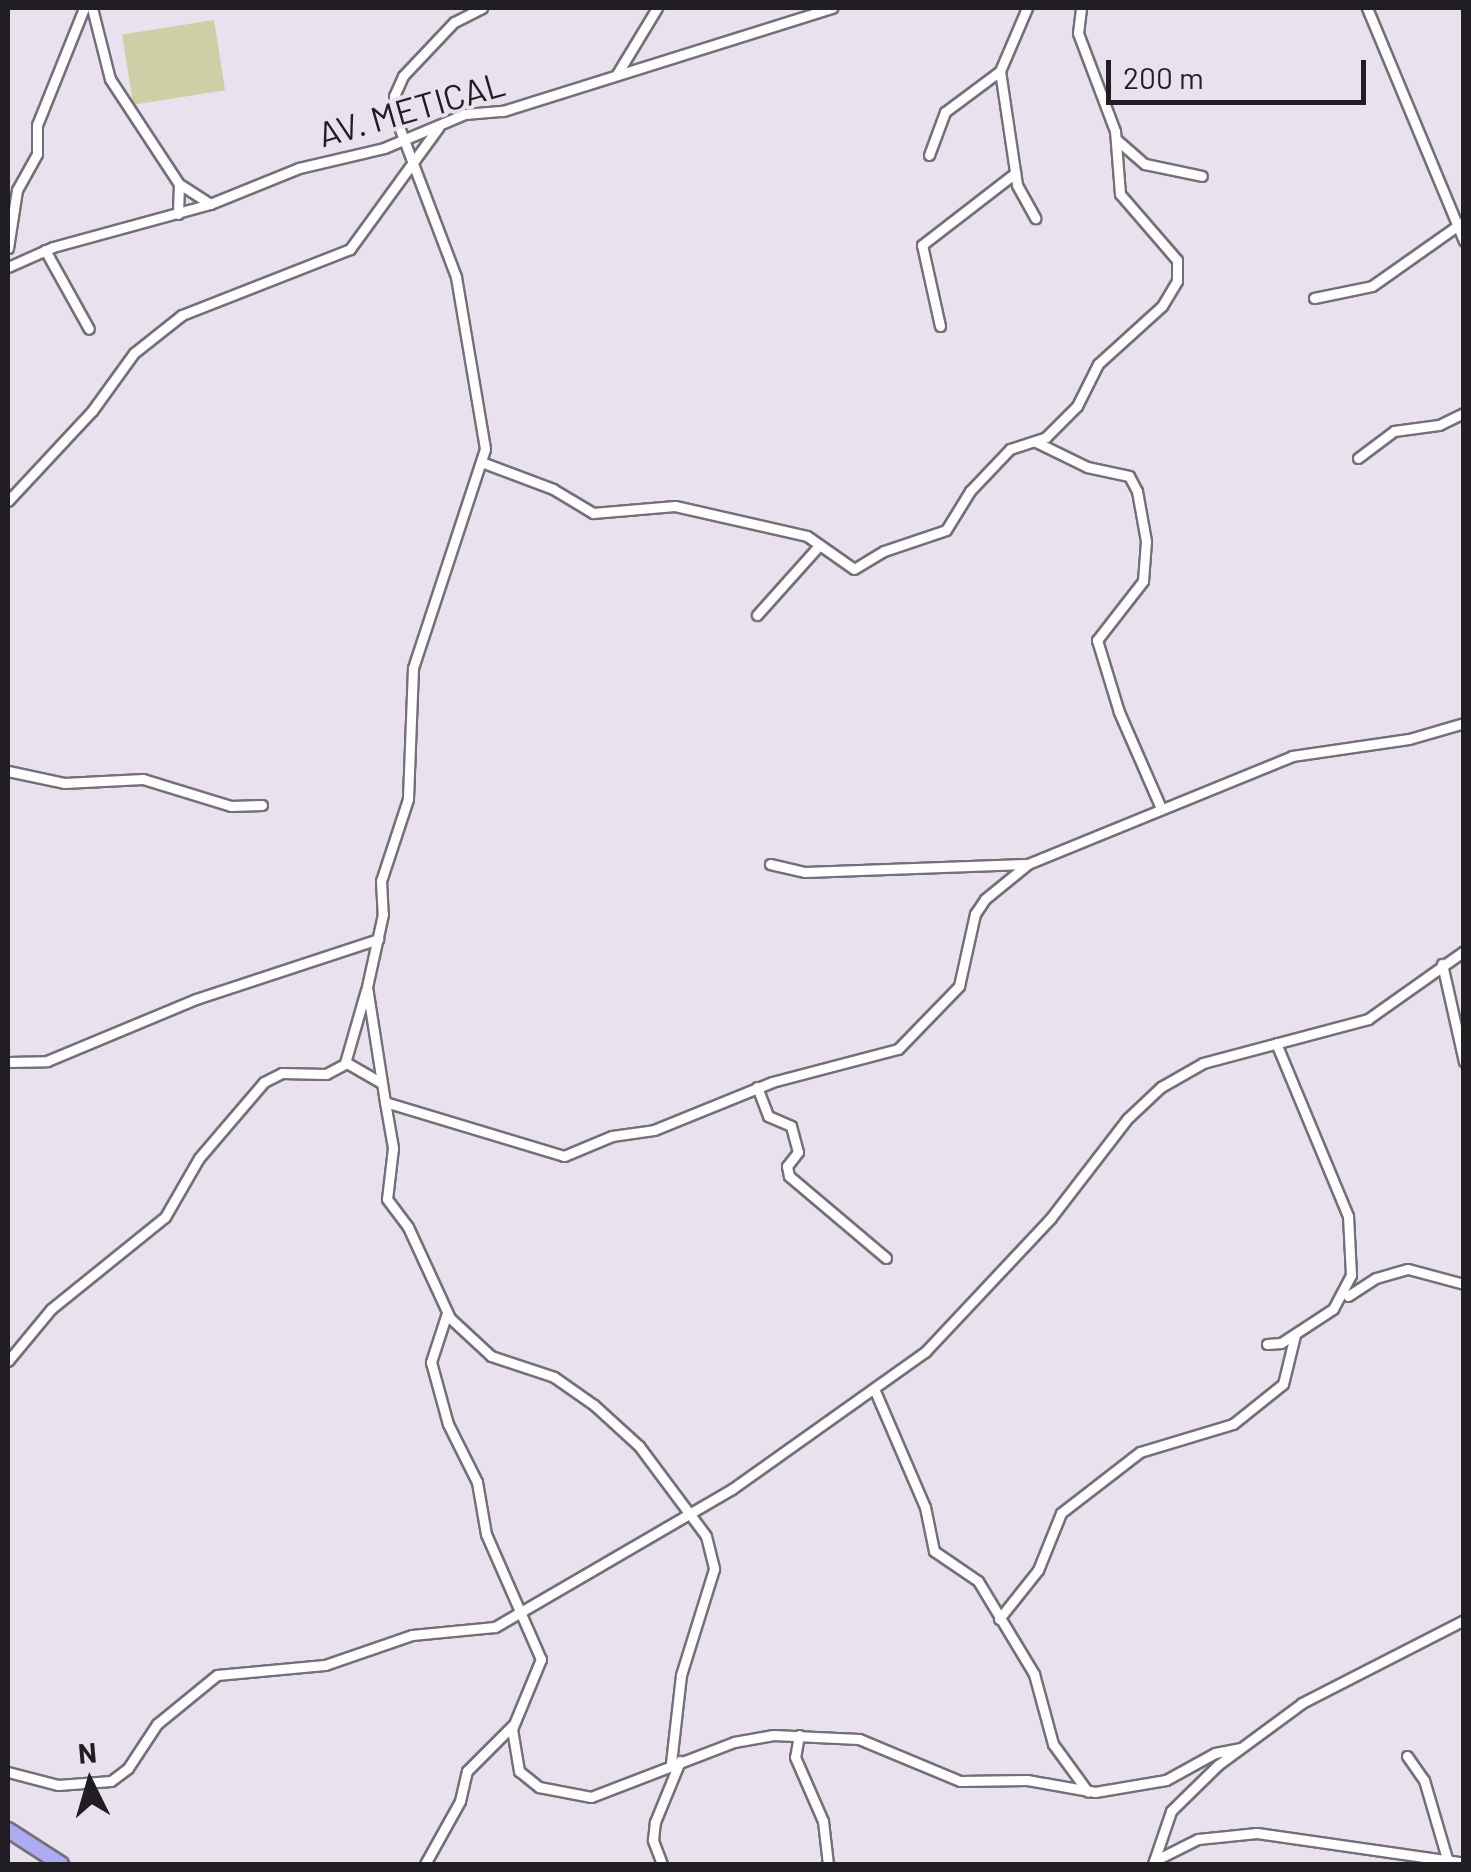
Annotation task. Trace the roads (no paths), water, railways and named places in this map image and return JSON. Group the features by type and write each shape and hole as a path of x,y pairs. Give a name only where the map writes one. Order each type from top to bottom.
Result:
{"highway":[{"path":"8,1830 61,1864"}],"street":[{"path":"12,265 11,201 37,154 37,125 52,78 84,8"},
{"path":"92,8 110,79 179,184 210,204"},
{"path":"345,1063 350,1025 367,987 378,939 381,881 408,799 412,668 484,464 463,306 394,106 403,76 454,22 482,8"},
{"path":"616,74 657,8"},
{"name":"AV. METICAL","path":"12,265 46,250 210,204 299,168 404,140 466,114 502,111 832,8"},
{"path":"929,155 945,112 1000,72 1027,8"},
{"path":"484,464 554,489 593,514 656,504 722,512 811,538 818,548 856,570 884,551 946,530 986,472 1014,446 1036,442 1077,406 1098,364 1162,306 1177,281 1176,260 1120,194 1116,140 1078,33 1081,8"},
{"path":"1366,8 1460,223 1464,241"},
{"path":"1000,72 1015,173 1034,218"},
{"path":"8,500 92,411 134,352 182,315 345,254 438,128"},
{"path":"1116,140 1145,164 1202,176"},
{"path":"940,326 922,245 1015,173"},
{"path":"178,214 179,184"},
{"path":"1314,298 1372,286 1460,223"},
{"path":"12,245 28,258"},
{"path":"46,250 89,328"},
{"path":"1358,458 1394,431 1439,426 1464,414"},
{"path":"1036,442 1087,467 1129,476 1137,491 1146,541 1144,580 1097,640 1119,712 1161,808"},
{"path":"757,615 818,548"},
{"path":"385,1102 564,1156 612,1136 654,1130 757,1087 912,1041 959,986 980,906 1028,864 1292,756 1396,741 1464,722"},
{"path":"8,771 64,783 143,778 231,806 262,805"},
{"path":"770,864 805,872 1028,864"},
{"path":"8,1062 47,1061 196,999 378,939"},
{"path":"8,1772 58,1785 111,1781 157,1724 218,1675 333,1664 412,1634 489,1630 690,1512 875,1391 962,1317 1152,1094 1204,1062 1368,1019 1464,950"},
{"path":"1442,964 1464,1062"},
{"path":"367,987 394,1148 386,1199 418,1246 446,1313 490,1356 554,1377 639,1446 690,1512 714,1561 681,1675 676,1762 655,1822 652,1840 662,1864"},
{"path":"1276,1043 1348,1216 1352,1275 1341,1300"},
{"path":"345,1063 380,1082"},
{"path":"8,1361 50,1310 166,1216 199,1158 264,1082 282,1074 326,1074 345,1063"},
{"path":"757,1087 768,1116 791,1126 798,1152 787,1166 788,1176 886,1258"},
{"path":"1268,1344 1295,1335 1376,1278 1408,1269 1464,1284"},
{"path":"425,1864 460,1801 467,1771 512,1726 542,1663 524,1610 486,1534 472,1469 448,1424 431,1362 446,1313"},
{"path":"999,1619 1038,1570 1061,1513 1140,1452 1227,1427 1258,1405 1286,1380 1295,1335"},
{"path":"875,1391 925,1507 934,1551 969,1570 1034,1674 1053,1744 1088,1792"},
{"path":"1153,1862 1172,1811 1240,1748 1302,1702 1464,1620"},
{"path":"512,1726 519,1771 554,1793 599,1795 734,1742 798,1735 865,1740 960,1780 1027,1780 1088,1792 1166,1780 1215,1753 1240,1748"},
{"path":"798,1735 795,1757 823,1822 828,1864"},
{"path":"1407,1756 1424,1780 1451,1863"},
{"path":"1153,1862 1198,1838 1257,1832 1464,1863"}]}
